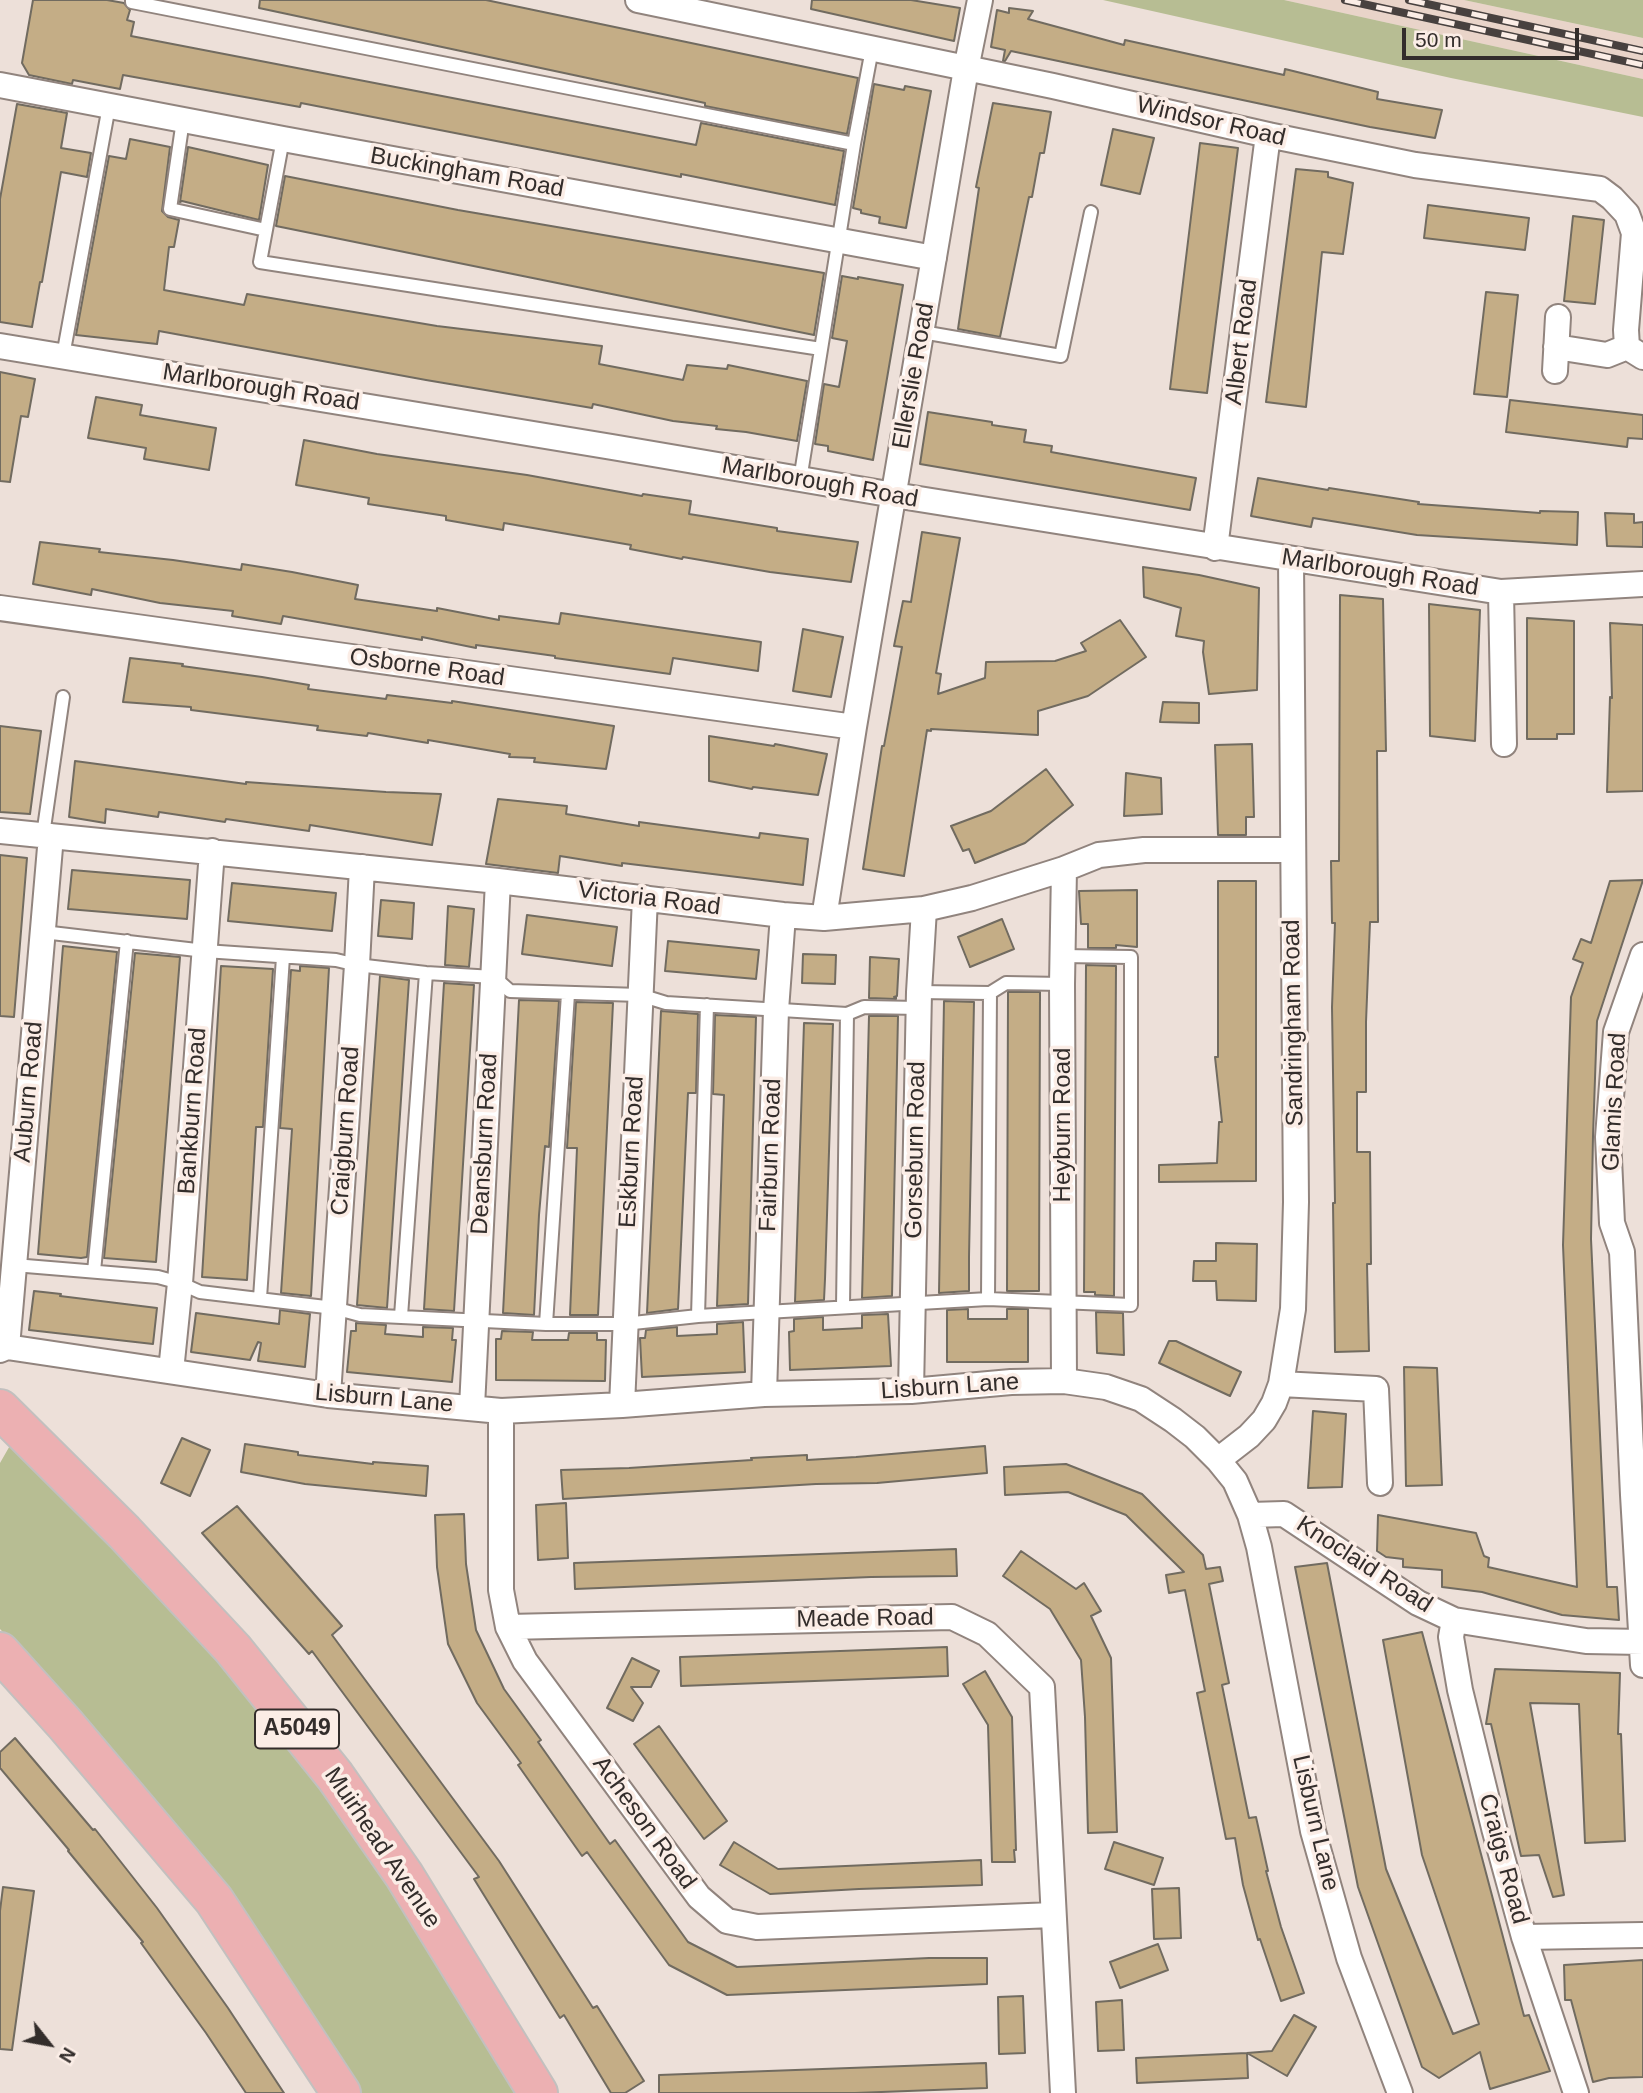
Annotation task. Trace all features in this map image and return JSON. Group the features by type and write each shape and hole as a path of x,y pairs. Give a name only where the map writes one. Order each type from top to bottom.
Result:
{"highway":[{"name":"Muirhead Avenue","path":"0,1409 124,1532 233,1649 335,1776 404,1875 538,2093"},
{"path":"0,1652 65,1724 214,1900 341,2093"}],"street":[{"name":"Windsor Road","path":"638,0 1415,165 1600,189 1627,214 1634,233 1626,330 1635,352"},
{"name":"Ellerslie Road","path":"824,918 854,727 980,0"},
{"name":"Buckingham Road","path":"0,85 934,258"},
{"name":"Albert Road","path":"1215,548 1268,135"},
{"path":"1558,317 1556,359 1635,352"},
{"name":"Marlborough Road","path":"0,346 800,480 1501,593 1643,584"},
{"name":"Sandringham Road","path":"1218,1460 1249,1436 1264,1420 1274,1403 1280,1384 1293,1309 1296,1202 1291,559"},
{"path":"1501,593 1504,744"},
{"name":"Osborne Road","path":"0,608 854,727"},
{"name":"Victoria Road","path":"0,831 498,881 824,918 924,909 972,898 1099,855 1144,850 1292,850"},
{"name":"Auburn Road","path":"3,1349 14,1265 43,932 47,835"},
{"name":"Bankburn Road","path":"171,1371 212,851"},
{"name":"Craigburn Road","path":"328,1395 362,867"},
{"name":"Heyburn Road","path":"1064,869 1064,1381"},
{"name":"Deansburn Road","path":"472,1407 498,881"},
{"name":"Eskburn Road","path":"622,1405 645,898"},
{"name":"Gorseburn Road","path":"911,1391 919,1000 924,909"},
{"name":"Fairburn Road","path":"764,1394 776,1010 783,915"},
{"name":"Glamis Road","path":"1643,955 1616,1032 1608,1137 1612,1223 1622,1252 1634,1336 1643,1665"},
{"name":"Lisburn Lane","path":"3,1349 328,1395 501,1410 622,1405 764,1394 911,1391 1011,1382 1064,1381 1106,1387 1141,1399 1195,1437 1218,1460 1235,1482 1250,1515 1261,1557 1313,1831 1349,1958 1400,2093"},
{"path":"1280,1384 1376,1389 1380,1483"},
{"name":"Acheson Road","path":"501,1410 500,1564 508,1627 526,1661 699,1897 727,1921 757,1927 1053,1915"},
{"name":"Knoclaid Road","path":"1250,1515 1284,1514 1418,1603 1454,1620 1586,1642 1643,1642"},
{"name":"Meade Road","path":"508,1627 952,1617 987,1634 1041,1687 1063,2093"},
{"name":"Craigs Road","path":"1454,1620 1451,1637 1460,1690 1494,1828 1524,1937 1576,2093"},
{"path":"1524,1937 1643,1935"}],"lane":[{"path":"132,0 146,5 854,144"},
{"path":"800,480 837,242 872,49"},
{"path":"63,356 109,106"},
{"path":"183,120 170,209 266,230"},
{"path":"283,139 260,262 821,349"},
{"path":"922,332 1061,356 1091,212"},
{"path":"47,835 63,697"},
{"path":"43,932 205,951 336,960 426,973 494,977 510,991 640,995 666,1003 847,1014 864,1007 990,993 1006,983 1062,984"},
{"path":"94,1271 127,942"},
{"path":"14,1265 158,1277 200,1292 334,1308 360,1315 546,1324 624,1324 843,1306 988,1299 1130,1305 1131,957 1062,956"},
{"path":"260,1298 283,957"},
{"path":"401,1316 426,973"},
{"path":"988,1299 990,993"},
{"path":"546,1324 568,994"},
{"path":"698,1316 706,1005"},
{"path":"843,1306 847,1014"}],"shaded area":[{"path":"1284,0 1464,0 1643,38 1643,79"}],"green space":[{"path":"1103,0 1284,0 1643,79 1643,117 1451,78"},
{"path":"1464,0 1643,0 1643,38"},
{"path":"12,1442 165,1594 334,1800 523,2093 357,2093 59,1694 0,1629 0,1463"}],"building":[{"path":"33,0 107,0 124,3 130,10 127,20 134,22 131,36 696,145 701,123 844,151 835,205 301,103 300,107 123,75 120,89 73,80 72,84 29,75 22,63"},
{"path":"260,0 486,0 858,78 847,134 705,106 705,103 259,8"},
{"path":"812,0 911,0 960,8 954,41 811,9"},
{"path":"1009,8 1033,11 1028,19 1124,45 1125,40 1284,75 1285,69 1378,92 1377,99 1442,110 1435,138 1370,127 1011,51 1003,61 1005,50 991,47 997,10 1009,13"},
{"path":"874,84 904,90 905,86 931,91 906,228 879,223 880,217 861,213 861,210 853,208"},
{"path":"993,103 1051,112 1044,153 1040,153 1032,197 1029,197 1000,337 958,329 979,188 976,187"},
{"path":"17,104 67,113 61,148 91,153 87,177 61,172 32,327 0,322 0,199"},
{"path":"1113,129 1154,138 1140,194 1101,185"},
{"path":"130,139 170,147 162,211 168,217 179,220 174,247 169,247 164,290 244,305 247,294 437,326 602,346 599,364 683,380 687,365 727,369 728,365 807,381 797,441 716,429 717,426 673,421 593,404 592,408 426,380 159,331 157,344 76,335 109,156 126,159"},
{"path":"1200,143 1238,148 1207,393 1170,389"},
{"path":"188,147 268,165 259,220 180,202"},
{"path":"1296,169 1328,172 1328,177 1353,183 1343,254 1322,252 1306,407 1266,402"},
{"path":"285,176 458,210 824,273 814,335 276,226"},
{"path":"1428,205 1529,218 1525,250 1424,238"},
{"path":"1573,216 1604,220 1595,304 1564,301"},
{"path":"842,276 903,285 873,460 828,451 828,446 815,444 824,384 839,387 847,341 832,338"},
{"path":"1486,292 1518,295 1507,397 1474,394"},
{"path":"0,372 35,379 28,417 21,416 10,482 0,481"},
{"path":"96,397 142,405 140,415 216,428 209,470 144,459 146,448 88,438"},
{"path":"1510,400 1643,415 1643,439 1628,438 1627,447 1506,432"},
{"path":"928,412 1026,430 1024,442 1052,446 1051,452 1196,478 1190,510 920,464"},
{"path":"304,440 642,496 691,501 689,514 777,528 777,531 858,542 851,582 683,557 682,559 630,549 631,545 504,523 503,530 446,520 446,516 368,504 369,498 296,485"},
{"path":"1258,478 1419,502 1418,504 1540,513 1578,512 1577,545 1417,535 1313,518 1311,527 1251,516"},
{"path":"1605,513 1634,514 1634,523 1643,522 1643,547 1607,546"},
{"path":"922,532 960,538 936,673 941,674 938,694 985,678 986,662 1055,661 1086,651 1081,643 1120,620 1146,657 1088,696 1038,711 1038,735 927,730 904,876 863,869 882,746 902,647 894,646 903,601 911,602"},
{"path":"40,542 241,570 242,564 292,572 358,585 355,599 437,611 437,608 499,620 499,616 559,624 561,613 761,642 758,671 673,658 670,674 476,645 476,648 422,637 422,640 283,616 281,624 232,616 233,611 160,603 92,589 91,595 33,584"},
{"path":"1143,567 1199,575 1259,588 1257,690 1209,694 1204,641 1176,636 1181,608 1144,597"},
{"path":"1340,595 1383,599 1386,751 1377,751 1378,922 1370,922 1366,1092 1357,1092 1357,1152 1370,1152 1371,1264 1367,1264 1369,1351 1335,1352 1332,1007 1335,923 1332,923 1331,861 1339,861"},
{"path":"1429,604 1480,610 1475,741 1430,736"},
{"path":"1527,618 1574,621 1574,734 1557,734 1557,739 1527,739"},
{"path":"1610,623 1643,625 1643,791 1607,792 1610,697 1612,698"},
{"path":"803,629 843,637 831,697 793,691"},
{"path":"130,658 309,685 308,689 386,699 387,695 452,701 614,726 606,769 534,762 535,758 509,757 510,754 428,740 428,743 368,733 367,736 317,730 318,726 191,710 191,707 123,702"},
{"path":"1163,702 1199,703 1199,723 1160,722"},
{"path":"0,726 41,731 30,814 0,812"},
{"path":"709,736 827,754 818,795 752,789 709,781"},
{"path":"1252,744 1254,817 1246,817 1246,835 1218,835 1215,745"},
{"path":"75,761 246,784 441,794 432,845 310,825 309,831 159,812 158,817 106,809 105,823 69,817"},
{"path":"1046,769 1073,805 1025,843 975,863 969,849 963,851 951,826 991,811"},
{"path":"1126,773 1161,778 1162,814 1124,816"},
{"path":"498,799 567,806 566,814 639,826 639,822 759,838 760,833 808,839 803,885 622,863 622,866 560,856 558,873 486,864"},
{"path":"0,855 27,858 14,1017 0,1016"},
{"path":"72,870 190,880 187,919 68,909"},
{"path":"1643,880 1597,1021 1593,1136 1591,1239 1607,1587 1617,1587 1619,1620 1562,1615 1482,1592 1442,1587 1442,1570 1403,1567 1403,1559 1386,1557 1377,1551 1378,1515 1476,1533 1484,1556 1489,1558 1488,1567 1577,1587 1563,1245 1571,997 1583,963 1573,959 1581,939 1591,943 1610,881"},
{"path":"1218,881 1256,881 1256,1181 1159,1182 1159,1165 1217,1163 1219,1122 1222,1122 1215,1057 1218,1057"},
{"path":"232,883 336,893 332,931 228,921"},
{"path":"1137,890 1137,947 1116,945 1116,948 1088,948 1088,924 1081,924 1079,891"},
{"path":"381,900 414,903 412,939 378,936"},
{"path":"448,906 474,909 469,967 445,965"},
{"path":"527,915 617,927 612,966 522,954"},
{"path":"1002,919 1014,949 970,967 958,937"},
{"path":"668,941 759,950 756,979 665,971"},
{"path":"63,946 117,952 87,1257 81,1258 38,1254"},
{"path":"135,953 180,957 156,1262 104,1258"},
{"path":"803,954 836,955 835,984 802,983"},
{"path":"870,957 899,959 897,996 894,997 896,999 869,998"},
{"path":"1086,965 1116,966 1114,1296 1084,1292"},
{"path":"221,966 273,969 263,1127 256,1127 247,1280 202,1277"},
{"path":"300,966 329,968 311,1296 281,1293 292,1129 280,1128 291,970 300,971"},
{"path":"380,976 409,980 387,1308 357,1305"},
{"path":"444,983 474,985 454,1311 424,1309"},
{"path":"1008,992 1040,992 1039,1291 1007,1291"},
{"path":"519,1000 559,1001 549,1147 545,1146 539,1215 534,1315 503,1313"},
{"path":"944,1001 974,1002 969,1291 939,1293"},
{"path":"576,1002 613,1003 598,1315 570,1315 577,1148 567,1148"},
{"path":"661,1011 698,1014 696,1093 688,1093 678,1309 647,1313"},
{"path":"715,1015 756,1017 748,1304 717,1306 724,1095 713,1094"},
{"path":"869,1016 898,1016 892,1296 862,1298"},
{"path":"804,1023 833,1024 825,1279 824,1300 795,1302"},
{"path":"1216,1243 1257,1244 1256,1301 1217,1300 1216,1281 1193,1281 1194,1261 1216,1261"},
{"path":"34,1291 157,1308 153,1344 29,1330"},
{"path":"968,1309 968,1319 1007,1319 1007,1309 1028,1309 1028,1362 947,1362 947,1310"},
{"path":"280,1310 310,1314 305,1367 258,1361 261,1343 258,1342 250,1360 191,1352 196,1313 279,1324"},
{"path":"1096,1312 1123,1313 1124,1355 1097,1353"},
{"path":"888,1314 891,1366 790,1370 789,1332 794,1331 794,1319 823,1317 823,1330 862,1328 862,1315"},
{"path":"743,1322 745,1372 642,1377 640,1338 645,1338 646,1330 677,1327 677,1336 717,1334 717,1324"},
{"path":"356,1323 386,1325 385,1334 423,1337 423,1327 453,1328 452,1340 456,1340 452,1382 347,1372 351,1331 356,1331"},
{"path":"502,1331 533,1332 532,1340 568,1340 569,1333 597,1333 597,1340 606,1340 605,1381 496,1380 496,1339 501,1339"},
{"path":"1169,1341 1176,1341 1241,1372 1230,1396 1159,1363"},
{"path":"1404,1367 1437,1368 1442,1485 1406,1486"},
{"path":"1313,1411 1346,1414 1342,1487 1308,1488"},
{"path":"182,1438 210,1450 190,1496 161,1483"},
{"path":"245,1444 298,1452 298,1455 373,1464 428,1466 426,1496 305,1484 241,1472"},
{"path":"985,1446 987,1473 877,1483 816,1484 563,1499 561,1470 629,1468 807,1455 807,1460"},
{"path":"1066,1464 1142,1494 1203,1555 1206,1569 1220,1567 1223,1581 1209,1584 1229,1683 1222,1685 1249,1818 1256,1817 1266,1871 1281,1927 1304,1993 1281,2001 1260,1939 1258,1940 1243,1885 1235,1838 1226,1839 1197,1693 1205,1691 1185,1590 1169,1593 1166,1575 1184,1572 1126,1515 1068,1492 1005,1495 1004,1467"},
{"path":"566,1503 568,1558 538,1560 536,1505"},
{"path":"237,1506 342,1626 332,1635 499,1861 593,2008 597,2006 644,2081 625,2093 611,2093 564,2015 560,2018 474,1879 479,1877 312,1651 309,1654 202,1533"},
{"path":"464,1514 466,1564 476,1630 504,1689 610,1844 615,1840 688,1942 737,1967 987,1958 987,1984 727,1995 669,1965 587,1852 582,1856 518,1765 521,1763 477,1703 448,1644 437,1567 435,1515"},
{"path":"956,1549 957,1576 575,1589 574,1563"},
{"path":"1021,1551 1076,1589 1084,1583 1101,1611 1091,1616 1111,1658 1117,1832 1088,1833 1081,1660 1050,1609 1003,1576"},
{"path":"1327,1563 1386,1869 1453,2034 1479,2024 1422,1855 1383,1640 1422,1632 1524,2016 1529,2015 1550,2071 1490,2089 1480,2052 1439,2078 1422,2067 1358,1887 1295,1567"},
{"path":"947,1647 948,1676 681,1686 680,1657"},
{"path":"632,1658 659,1671 651,1687 631,1687 643,1703 633,1721 607,1708"},
{"path":"1495,1669 1620,1673 1618,1734 1621,1734 1625,1841 1585,1843 1579,1704 1530,1703 1564,1895 1553,1897 1539,1855 1521,1856 1491,1724 1486,1724"},
{"path":"985,1671 1012,1717 1015,1862 992,1862 988,1725 963,1684"},
{"path":"659,1726 727,1821 704,1839 634,1744"},
{"path":"15,1738 93,1830 95,1829 157,1908 284,2093 246,2093 141,1943 143,1942 0,1768 0,1752"},
{"path":"734,1842 778,1869 981,1860 982,1885 770,1894 720,1865"},
{"path":"1114,1842 1163,1858 1154,1885 1105,1869"},
{"path":"3,1887 34,1891 12,2050 0,2049 0,1911"},
{"path":"1179,1888 1181,1938 1154,1939 1152,1889"},
{"path":"1158,1944 1168,1970 1120,1988 1110,1962"},
{"path":"1643,1960 1643,2077 1609,2078 1593,2082 1571,2000 1565,2000 1564,1965"},
{"path":"1023,1996 1025,2053 999,2054 998,1997"},
{"path":"1122,2000 1124,2050 1098,2051 1096,2002"},
{"path":"1294,2015 1316,2027 1287,2076 1247,2053 1272,2051"},
{"path":"1247,2053 1248,2078 1137,2083 1136,2058"},
{"path":"986,2063 987,2088 855,2093 659,2093 659,2075"}],"railway":[{"path":"1345,0 1643,65"},
{"path":"1409,0 1643,51"}]}
